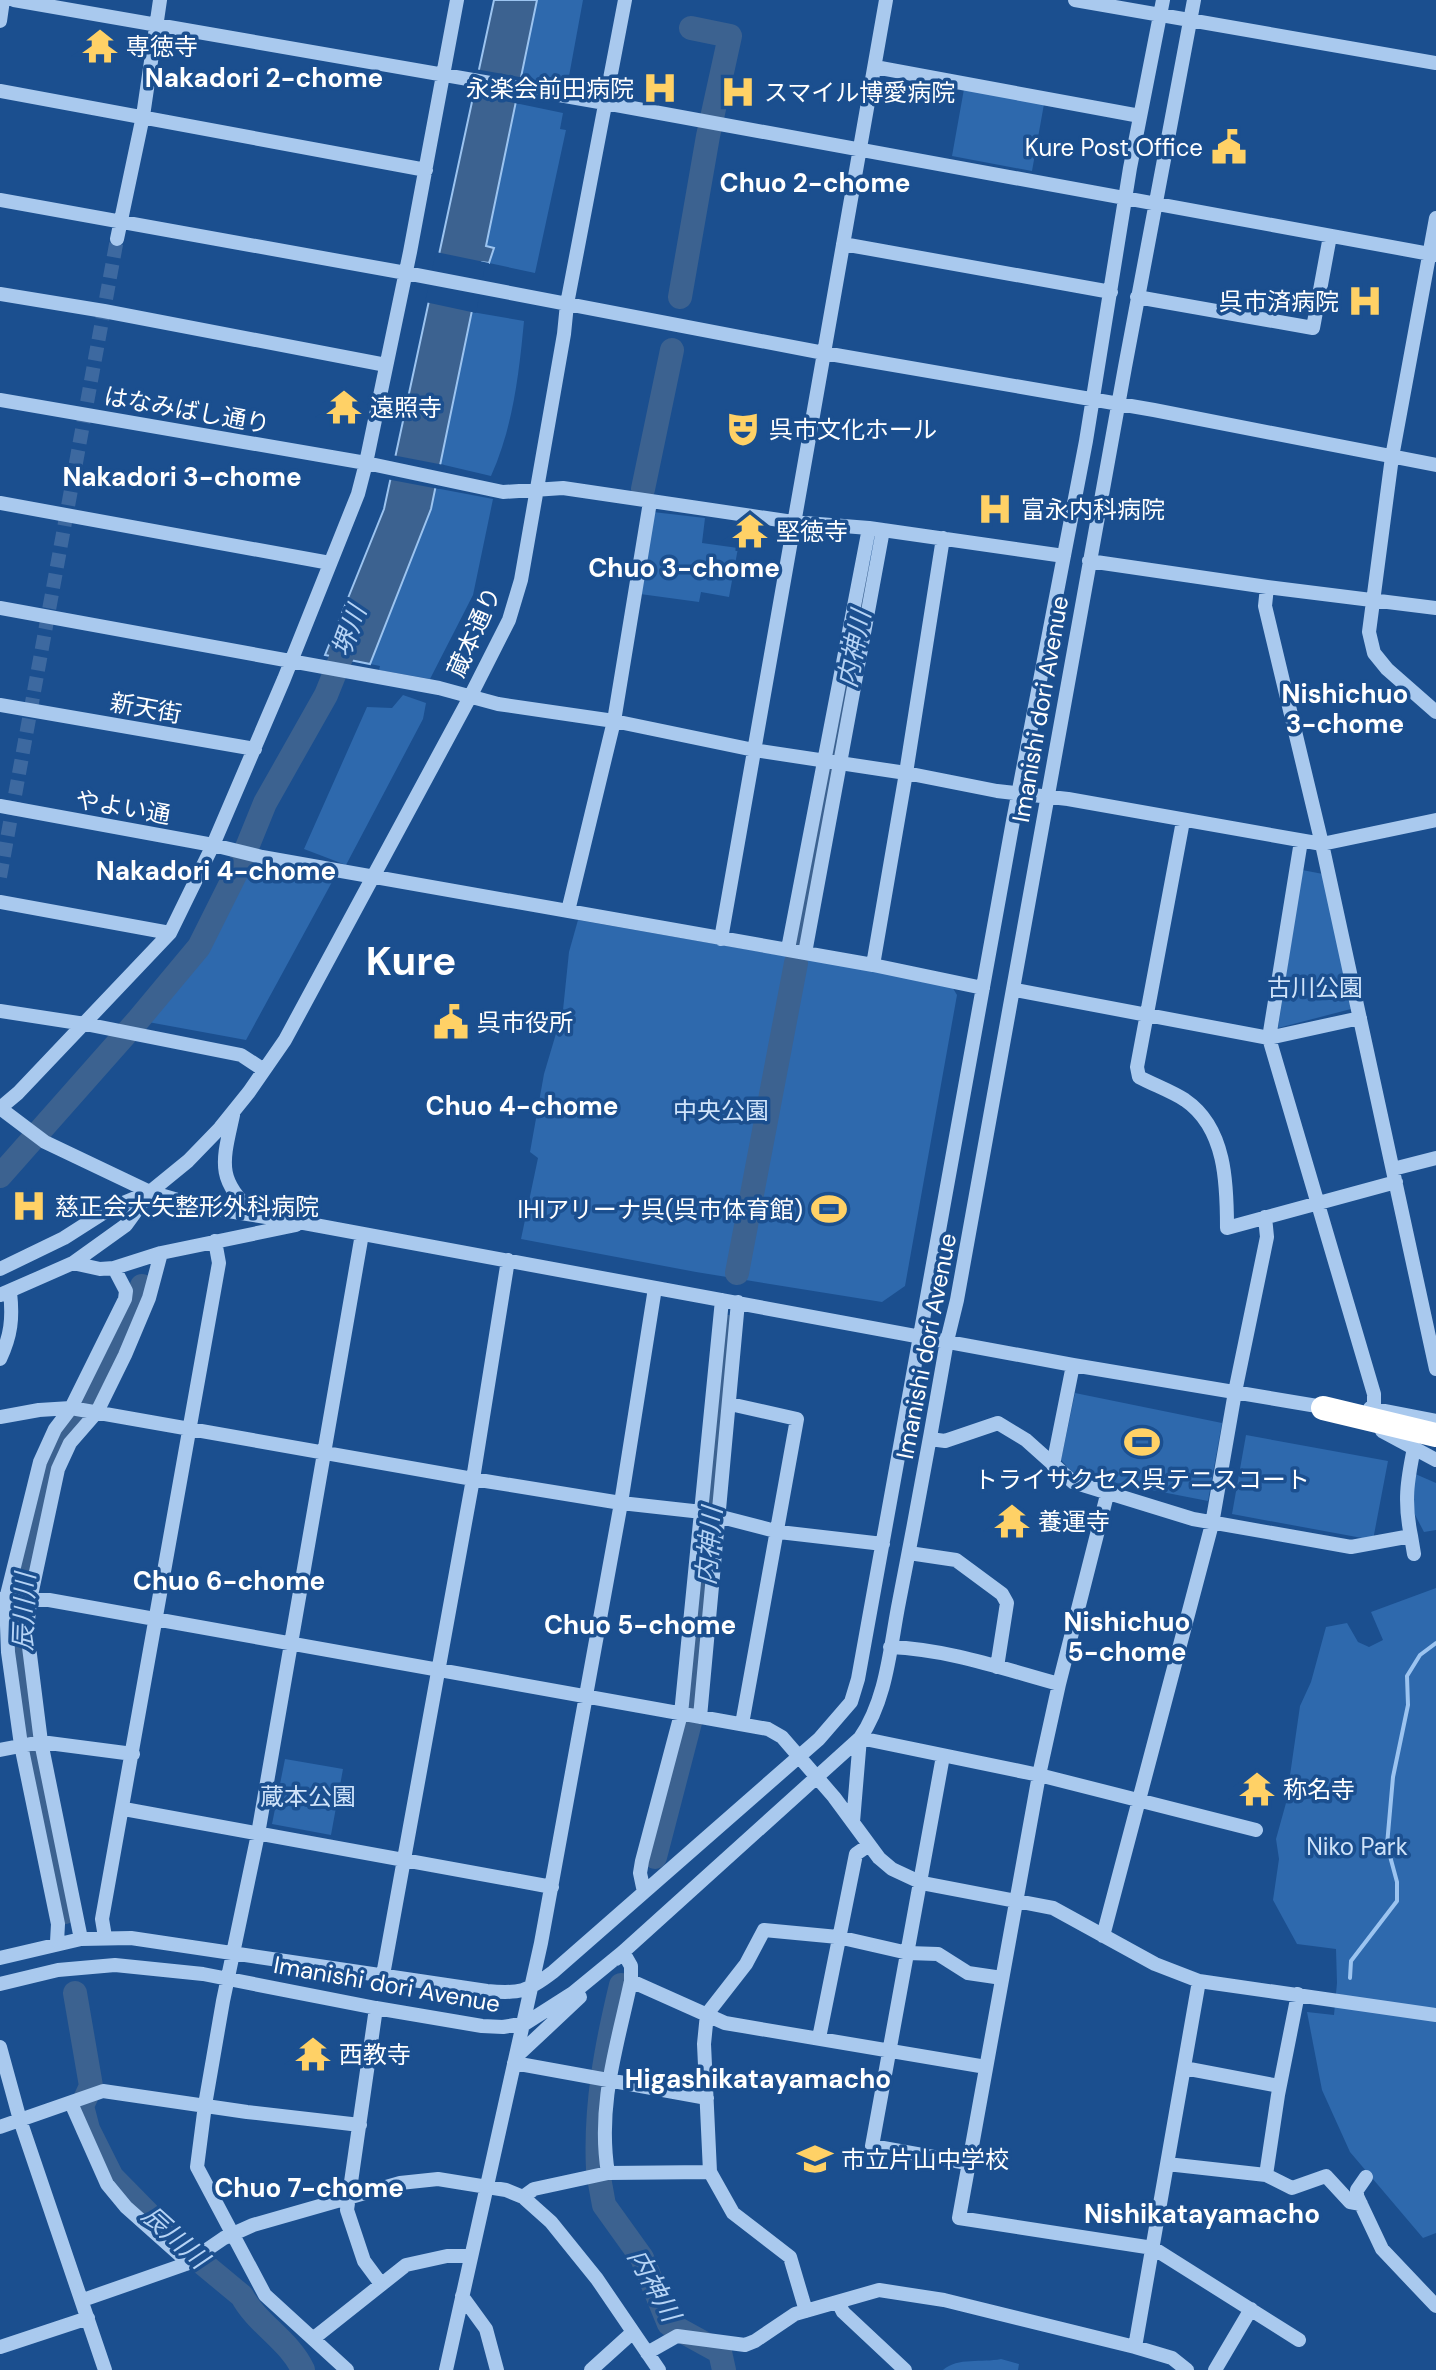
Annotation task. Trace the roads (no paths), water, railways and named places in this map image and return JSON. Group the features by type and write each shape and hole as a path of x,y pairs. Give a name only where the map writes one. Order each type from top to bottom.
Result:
{"highway":[{"path":"1323,1408 1436,1435"}],"street":[{"path":"0,21 3,0"},
{"path":"14,0 605,103 1433,254"},
{"path":"117,239 143,116 160,0"},
{"path":"457,0 406,273 358,494 255,749 219,847 170,933 18,1093 0,1108 45,1142 150,1192 202,1207 508,1260 1073,1365 1323,1408 1374,1409 1436,1421"},
{"name":"蔵本通り","path":"150,1192 188,1161 234,1110 285,1040 509,620 521,580 567,304 625,0"},
{"path":"721,939 886,0"},
{"path":"1075,0 1161,7 1191,20 1436,63"},
{"name":"Imanishi dori Avenue","path":"0,1984 58,1970 115,1965 203,1974 482,2026 503,2027 526,2023 566,1999 623,1952 860,1738 877,1707 909,1553 1015,990 1089,561 1194,0"},
{"name":"Imanishi dori Avenue","path":"0,1958 57,1942 105,1937 131,1938 516,1993 532,1988 644,1892 799,1757 851,1702 858,1679 1064,556 1161,7"},
{"path":"875,67 1140,116"},
{"path":"0,91 426,170"},
{"path":"0,200 824,353 1119,404 1436,465"},
{"path":"1436,218 1433,254 1392,457 1369,632 1374,653 1387,669 1436,712"},
{"path":"1137,297 1313,328 1330,236"},
{"path":"843,244 1111,292"},
{"path":"0,294 386,365"},
{"name":"はなみばし通り","path":"0,400 383,466 503,492 563,488 793,522 876,529 1064,556"},
{"path":"568,911 614,721 650,502"},
{"path":"0,503 330,563"},
{"path":"788,949 832,762 876,529"},
{"path":"873,965 943,538"},
{"path":"1089,561 1436,608"},
{"path":"1267,587 1265,606 1322,844 1436,1369"},
{"path":"0,608 439,688 498,704 614,721 754,750 906,773 997,791 1047,796 1301,841 1322,844 1436,820"},
{"name":"新天街","path":"0,705 255,749"},
{"path":"805,953 832,762"},
{"name":"やよい通","path":"7,807 262,857 788,949 983,988"},
{"path":"1183,821 1137,1067 1139,1077 1186,1101 1204,1120 1222,1154 1227,1186 1227,1228 1319,1203 1436,1158"},
{"path":"1301,841 1269,1038 1374,1394 1374,1409"},
{"path":"0,902 170,933"},
{"path":"1015,990 1269,1038 1360,1018"},
{"path":"0,1011 85,1024 241,1055 264,1070"},
{"path":"234,1110 223,1161 230,1186 255,1215"},
{"path":"0,1359 10,1339 13,1314 5,1294 73,1263 126,1225 150,1192"},
{"path":"0,1269 64,1238 111,1208 150,1192"},
{"path":"1103,1936 1212,1524 1267,1237 1265,1217"},
{"path":"73,1263 100,1269 114,1268 161,1253 304,1223"},
{"path":"347,2370 265,2295 197,2167 205,2105 258,1834 362,1234"},
{"path":"105,1937 102,1919 219,1263 215,1241"},
{"path":"81,1939 41,1742 27,1631 30,1600 58,1469 70,1443 97,1412 149,1298 161,1253"},
{"path":"383,1975 473,1479 508,1260"},
{"path":"57,1942 58,1924 21,1745 3,1599 40,1462 55,1429 71,1408 125,1299 126,1291 114,1268"},
{"path":"446,2370 515,2060 526,2023 621,1503 655,1288"},
{"path":"1420,1296 1436,1293"},
{"path":"699,1717 722,1300"},
{"path":"644,1892 640,1873 642,1861 682,1714 730,1404 738,1302"},
{"path":"1053,1465 1073,1365"},
{"path":"1235,1392 1387,1433 1436,1460"},
{"path":"730,1404 797,1419 742,1724"},
{"path":"0,1417 71,1408 473,1479 711,1514 779,1532 883,1544"},
{"path":"930,1439 945,1441 998,1423 1026,1440 1073,1482 1212,1524 1351,1547 1411,1536"},
{"path":"1414,1448 1405,1507 1414,1554"},
{"path":"1108,1491 1039,1775 959,2218 1153,2248 1299,2340"},
{"path":"909,1553 956,1560 1002,1594 1007,1603 997,1667"},
{"path":"3,1599 49,1600 768,1729 782,1737 892,1869 922,1883 1053,1908 1155,1964 1199,1981 1436,2015"},
{"path":"890,1647 997,1667 1059,1684"},
{"path":"853,1822 860,1738 1039,1775 1256,1830"},
{"path":"0,1750 41,1742 133,1754"},
{"path":"943,1756 872,2146 967,2163"},
{"path":"124,1809 552,1887"},
{"path":"819,2038 856,1854 869,1845"},
{"path":"806,2311 790,2257 733,2213 710,2172 704,2044 707,2014 746,1964 764,1930 838,1937 908,1953 938,1954 968,1973 1002,1978"},
{"path":"515,2060 623,1952 631,1966 631,1981 603,2079 603,2142 608,2173"},
{"path":"631,1981 725,2023 986,2067"},
{"path":"1135,2347 1199,1981"},
{"path":"1266,2175 1279,2086 1298,1994"},
{"path":"376,2008 347,2210 364,2261 381,2284"},
{"path":"0,2047 20,2120 105,2370"},
{"path":"515,2060 707,2098"},
{"path":"1184,2068 1279,2086"},
{"path":"0,2127 103,2091 360,2125"},
{"path":"71,2103 107,2184 126,2207 181,2256 194,2259"},
{"path":"1167,2164 1266,2175 1292,2188 1326,2176 1350,2202 1361,2204"},
{"path":"523,2197 534,2189 608,2173 710,2172"},
{"path":"1366,2177 1357,2190 1382,2249 1436,2306"},
{"path":"83,2300 194,2259 253,2225 400,2183 438,2179 487,2186 523,2197 561,2234 597,2279 659,2370"},
{"path":"314,2338 406,2265 447,2256 470,2256"},
{"path":"647,2353 677,2336 745,2345 795,2314 879,2290 944,2300 1135,2347 1172,2358 1187,2370"},
{"path":"462,2296 486,2329 497,2370"},
{"path":"838,2302 843,2312 905,2370"},
{"path":"1215,2370 1251,2309"},
{"path":"0,2347 88,2318"},
{"path":"591,2370 633,2332"}],"water":[{"path":"494,0 537,0 486,246 494,248 489,263 482,262 431,509 370,664 325,655 384,509"}],"waterway":[{"path":"680,297 708,136 730,36 691,28"},
{"path":"643,489 672,350"},
{"name":"内神川","path":"835,752 867,577"},
{"name":"堺川","path":"0,1176 199,947 239,867 265,803 326,695 353,628"},
{"name":"内神川","path":"797,943 829,778"},
{"name":"内神川","path":"737,1273 796,963"},
{"name":"辰川川","path":"65,1912 29,1728 20,1635 27,1545 58,1437 90,1392 131,1316 142,1286"},
{"name":"内神川","path":"655,1857 695,1703 728,1327"},
{"path":"1350,1978 1351,1961 1397,1901 1397,1882 1387,1845 1393,1777 1408,1705 1407,1676 1420,1655 1436,1643"},
{"name":"内神川","path":"598,2169 598,2122 603,2077 621,1985"},
{"name":"辰川川","path":"75,1993 91,2086 82,2106 88,2129 112,2177 172,2238 242,2296 290,2350 303,2370"},
{"name":"内神川","path":"600,2183 604,2205 642,2258 669,2324 720,2352 724,2370"}],"tunnel":[{"path":"0,877 117,239"}],"place":[{"name":"専徳寺","path":"100,46"},
{"name":"永楽会前田病院","path":"660,88"},
{"name":"スマイル博愛病院","path":"738,92"},
{"name":"Kure Post Office","path":"1229,147"},
{"name":"呉市済病院","path":"1365,301"},
{"name":"遠照寺","path":"344,407"},
{"name":"呉市文化ホール","path":"743,429"},
{"name":"富永内科病院","path":"995,509"},
{"name":"堅徳寺","path":"750,531"},
{"name":"呉市役所","path":"451,1022"},
{"name":"慈正会大矢整形外科病院","path":"29,1206"},
{"name":"IHIアリーナ呉(呉市体育館)","path":"829,1209"},
{"name":"トライサクセス呉テニスコート","path":"1142,1442"},
{"name":"養運寺","path":"1012,1521"},
{"name":"称名寺","path":"1257,1789"},
{"name":"西教寺","path":"313,2054"},
{"name":"市立片山中学校","path":"815,2159"}],"district":[{"name":"Nakadori 2-chome","path":"264,78"},
{"name":"Chuo 2-chome","path":"815,183"},
{"name":"Nakadori 3-chome","path":"182,477"},
{"name":"Chuo 3-chome","path":"684,568"},
{"name":"Nishichuo 3-chome","path":"1345,709"},
{"name":"Nakadori 4-chome","path":"216,871"},
{"name":"Kure","path":"411,961"},
{"name":"Chuo 4-chome","path":"522,1106"},
{"name":"Chuo 6-chome","path":"229,1581"},
{"name":"Chuo 5-chome","path":"640,1625"},
{"name":"Nishichuo 5-chome","path":"1127,1637"},
{"name":"Higashikatayamacho","path":"758,2079"},
{"name":"Chuo 7-chome","path":"309,2188"},
{"name":"Nishikatayamacho","path":"1202,2214"}],"park label":[{"name":"古川公園","path":"1315,987"},
{"name":"中央公園","path":"721,1110"},
{"name":"蔵本公園","path":"308,1796"},
{"name":"Niko Park","path":"1357,1846"}]}
